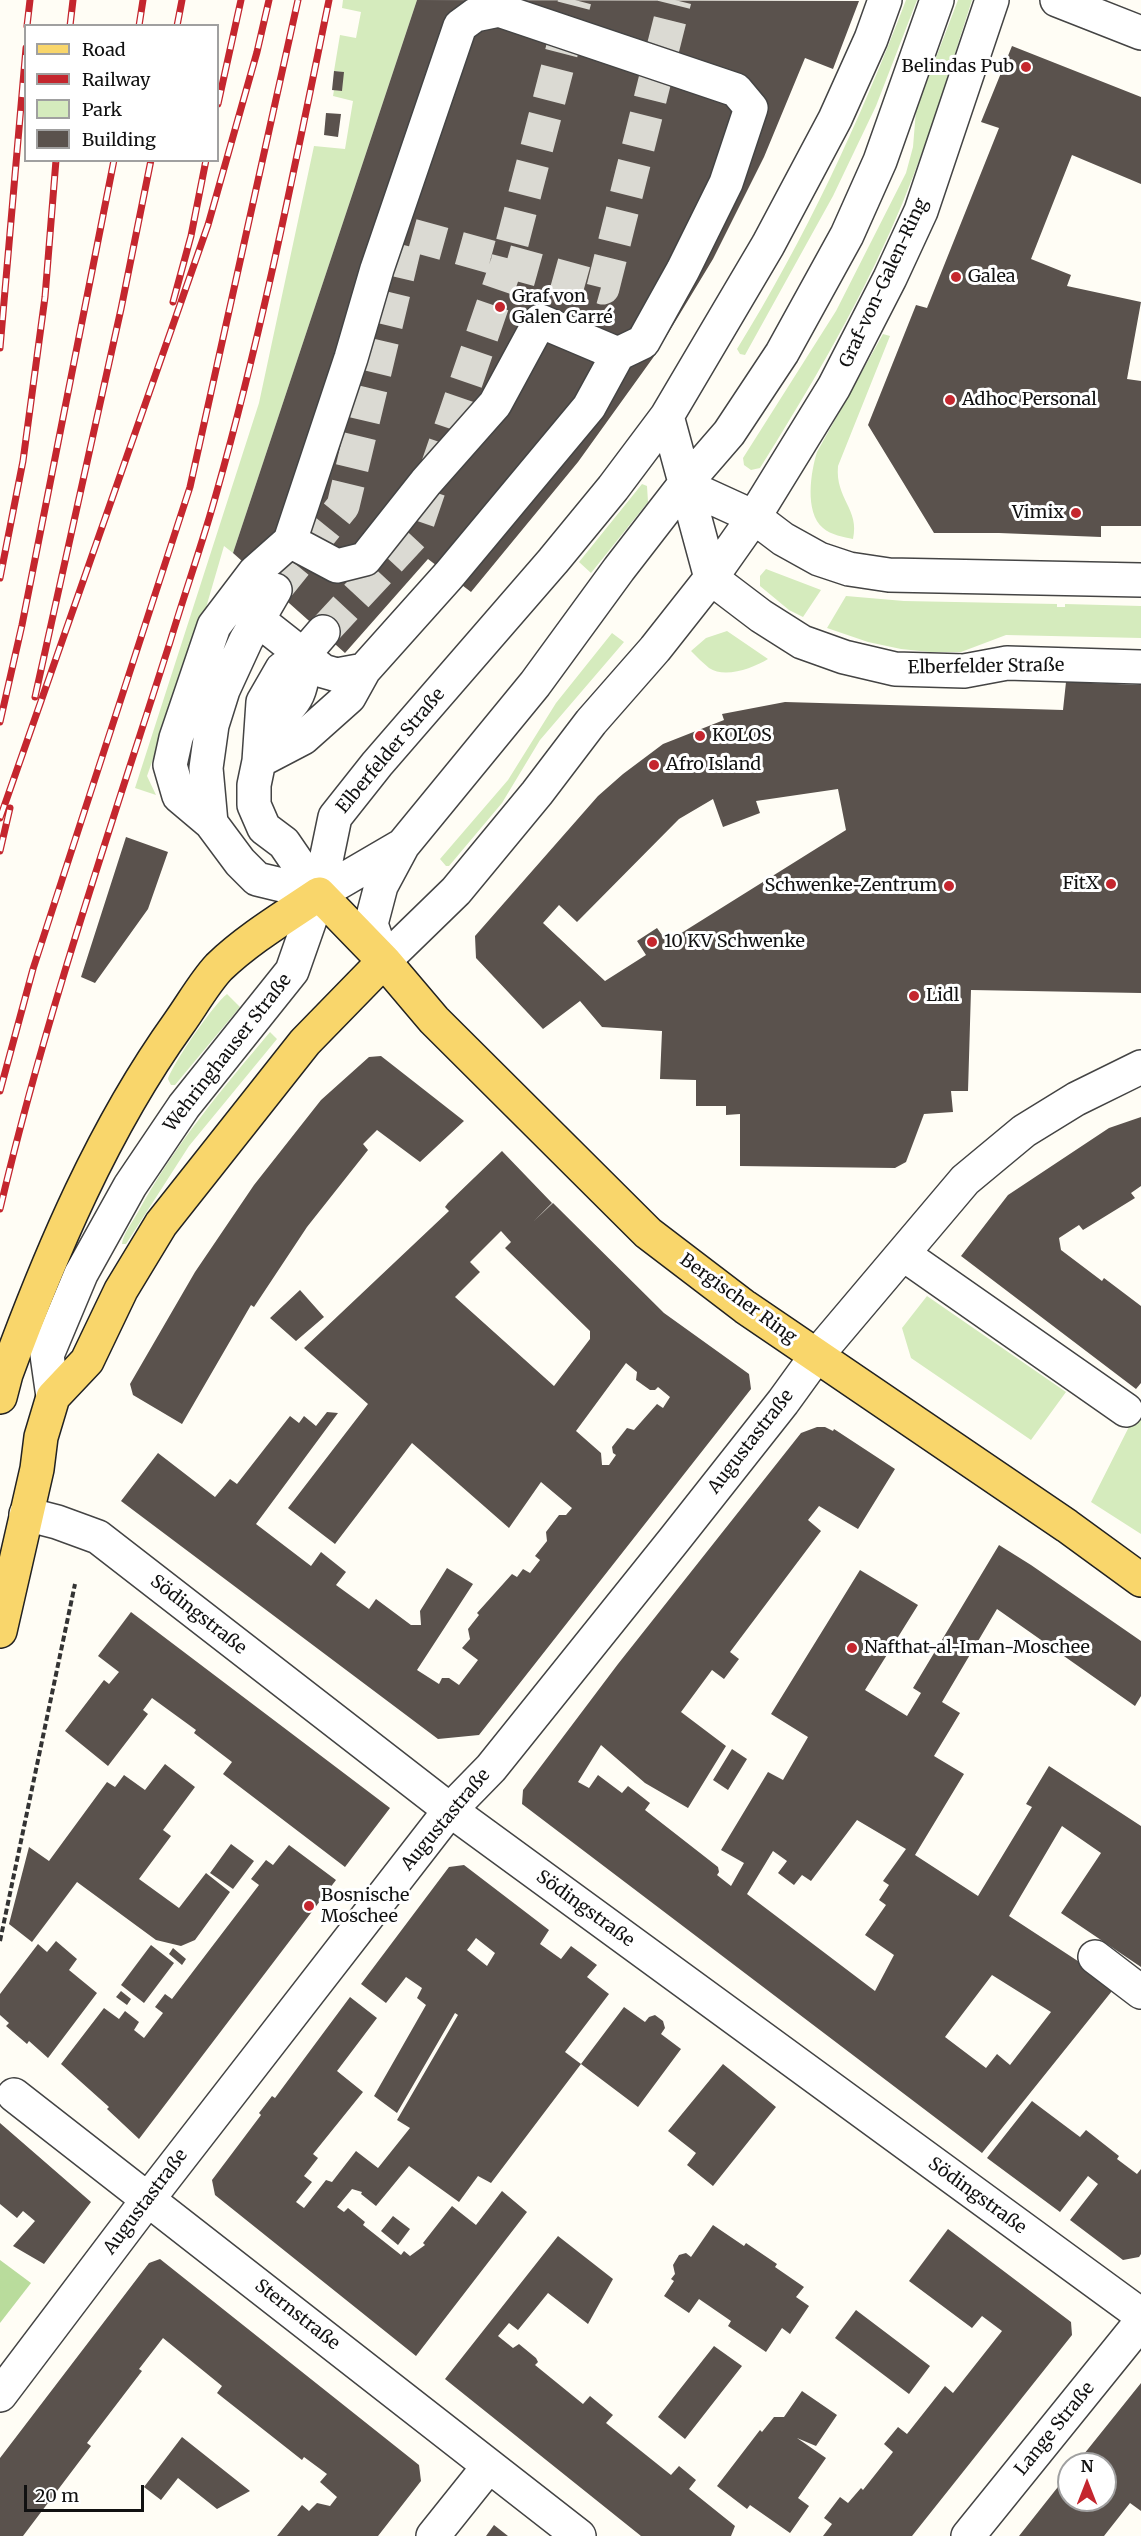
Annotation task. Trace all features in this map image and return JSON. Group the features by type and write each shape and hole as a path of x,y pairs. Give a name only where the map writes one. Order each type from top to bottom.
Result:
{"main road":[{"name":"Bergischer Ring","path":"319,894 384,961 434,1020 648,1233 745,1307 1067,1526 1141,1580"},
{"path":"0,1396 9,1363 58,1238 156,1055 218,968 250,941 319,894"},
{"name":"Wehringhauser Straße","path":"0,1631 37,1469 41,1437 53,1397 87,1361 121,1290 161,1224 305,1042 384,961"}],"street":[{"path":"711,578 667,416 768,245 818,151 871,39 885,0"},
{"path":"754,516 711,578 656,649 591,722 456,891 384,961 371,924 381,886 403,845 536,684 619,569 684,485 729,434 782,353 847,235 880,161 937,0"},
{"name":"Graf-von-Galen-Ring","path":"754,516 834,387 890,278 921,211 992,0"},
{"path":"1057,0 1141,33"},
{"path":"259,761 303,738 349,697 364,670 450,575 589,407 618,354 643,342 668,299 726,183 751,108 736,90 499,10 475,15 460,26 377,269 351,358 290,541 265,581 214,626 176,738 170,765 179,796 211,823 240,862 257,879 319,894 403,845"},
{"path":"290,541 337,566 365,559 426,482 495,404 540,321 618,354"},
{"name":"Elberfelder Straße","path":"319,894 334,817 363,780 553,561 613,488 667,416"},
{"path":"684,485 754,516 783,539 819,559 849,569 889,575 1141,580"},
{"name":"Elberfelder Straße","path":"711,578 761,616 802,642 844,657 895,669 964,671 1007,663 1141,667"},
{"path":"211,823 206,768 212,725 223,690 257,619 265,581"},
{"path":"257,619 314,643 323,671 337,675 364,670"},
{"path":"314,643 282,669 263,702 259,761 254,784 254,805 264,828 284,843 319,894"},
{"name":"Wehringhauser Straße","path":"53,1397 47,1355 81,1274 130,1186 184,1106 292,972 319,894"},
{"name":"Augustastraße","path":"0,2395 149,2198 450,1810 491,1768 783,1402 817,1355 966,1180 1024,1131 1076,1100 1141,1068"},
{"path":"903,1254 1126,1410"},
{"name":"Södingstraße","path":"26,1514 57,1522 98,1537 450,1810 1141,2315"},
{"path":"1095,1957 1141,1992"},
{"name":"Sternstraße","path":"14,2095 149,2198 579,2536"},
{"name":"Lange Straße","path":"968,2536 1141,2322"},
{"path":"433,2536 489,2466"}],"path":[{"path":"0,1941 75,1584"}],"green space":[{"path":"343,0 417,0 233,553 224,546 203,618 147,776 156,795 135,788 259,403 314,146 345,149 353,101 333,96 334,90 342,91 343,72 334,71 340,35 356,38 361,12 342,8"},
{"path":"906,0 917,0 876,106 833,196 745,355 740,354 737,349 786,265 830,179 870,90"},
{"path":"958,0 972,0 924,146 890,232 861,293 812,381 760,468 751,470 744,465 743,458 836,311 906,173 913,147 916,110"},
{"path":"883,334 890,336 838,466 840,487 853,520 853,539 830,532 817,521 811,502 813,470 817,452"},
{"path":"642,484 647,486 648,502 591,573 579,562"},
{"path":"766,569 821,590 803,617 789,610 760,586 760,576"},
{"path":"846,596 904,601 1057,604 1057,607 1065,607 1065,604 1141,606 1141,638 1006,635 961,652 901,649 868,642 827,628"},
{"path":"727,631 768,659 747,669 723,672 709,668 691,651 706,638"},
{"path":"612,633 624,642 540,740 502,803 449,866 446,866 440,859 508,780 556,703"},
{"path":"227,994 240,1007 175,1085 171,1085 168,1079 178,1060 204,1021"},
{"path":"270,1032 277,1039 189,1146 126,1244 122,1244 126,1232 152,1188 183,1141"},
{"path":"927,1296 1066,1392 1031,1440 911,1358 902,1328"},
{"path":"1141,1403 1141,1534 1091,1502"},
{"path":"0,2260 31,2283 0,2323"}],"building":[{"name":"Graf von Galen Carré","path":"417,0 859,1 833,69 805,58 764,157 713,259 655,355 578,462 471,592 428,559 345,653 233,553"},
{"path":"1012,46 1141,97 1141,184 1072,155 1031,259 1071,275 1067,286 1141,302 1127,379 1141,381 1141,526 1101,526 1101,537 934,533 868,425 916,305 927,308 999,128 981,122"},
{"path":"334,71 344,72 342,91 332,90"},
{"path":"326,113 341,114 338,137 324,135"},
{"name":"Schwenke-Zentrum","path":"1066,682 1141,685 1141,993 971,990 968,1091 951,1091 953,1112 924,1114 906,1162 895,1168 740,1166 740,1114 726,1115 726,1106 696,1106 696,1080 660,1079 662,1031 602,1027 580,1001 543,1029 476,958 475,936 598,796 663,744 724,720 722,714 785,702 1063,710","holes":["838,789 846,830 667,942 657,928 637,941 646,955 605,981 543,923 559,905 577,922 679,819 713,799 723,827 760,813 756,801"]},
{"path":"126,837 168,852 148,909 95,983 81,977"},
{"path":"381,1056 464,1121 420,1162 377,1130 363,1144 368,1150 307,1227 254,1307 251,1305 182,1424 133,1395 130,1384 195,1272 254,1185 321,1100 369,1057"},
{"path":"1141,1117 1141,1186 1131,1193 1135,1198 1083,1230 1079,1225 1059,1238 1061,1250 1102,1281 1104,1278 1141,1306 1141,1383 1136,1389 961,1256 1008,1195 1109,1128"},
{"path":"502,1151 552,1203 534,1221 553,1203 664,1313 749,1374 751,1389 479,1735 438,1739 121,1501 158,1453 215,1497 230,1479 237,1484 290,1416 299,1423 304,1416 316,1426 327,1412 338,1413 256,1524 311,1566 321,1552 346,1572 336,1585 369,1609 376,1599 411,1625 421,1625 420,1611 447,1568 473,1584 417,1670 439,1684 442,1678 449,1678 459,1685 478,1660 462,1648 470,1639 468,1629 479,1615 477,1613 512,1574 517,1577 523,1569 530,1573 540,1560 535,1556 547,1541 546,1532 559,1515 566,1515 572,1508 541,1482 509,1528 412,1443 335,1544 288,1508 368,1404 304,1348 449,1211 445,1207","holes":["501,1231 511,1242 505,1248 590,1331 590,1339 554,1386 455,1297 480,1272 470,1262","626,1363 637,1372 636,1380 650,1390 658,1387 670,1397 663,1408 657,1404 634,1430 627,1428 612,1447 616,1455 609,1465 602,1465 601,1453 576,1431"]},
{"path":"300,1290 324,1317 296,1341 270,1318"},
{"path":"817,1427 825,1427 833,1431 834,1429 895,1469 858,1529 819,1506 808,1520 821,1531 730,1652 739,1659 724,1679 712,1670 681,1712 726,1746 688,1808 645,1783 601,1745 578,1782 589,1788 598,1775 622,1793 628,1786 650,1803 645,1810 718,1867 717,1875 731,1886 744,1863 721,1850 768,1772 783,1780 808,1737 771,1714 860,1570 918,1605 865,1690 907,1716 921,1693 913,1688 999,1545 1141,1641 1141,1696 1135,1706 997,1609 942,1702 960,1713 934,1756 964,1774 915,1855 978,1896 1032,1807 1026,1804 1049,1766 1141,1826 1141,1967 1061,1913 1101,1853 1062,1826 1009,1916 1116,1986 982,2153 522,1804 523,1790 618,1664 801,1433","holes":["857,1820 906,1849 883,1881 889,1885 879,1900 886,1905 865,1935 894,1955 875,1991 747,1894 773,1851 787,1861 778,1873 794,1885 802,1875 811,1881","992,1975 1051,2012 1010,2065 997,2054 986,2068 945,2037"]},
{"path":"131,1612 390,1808 345,1867 223,1774 232,1762 194,1733 196,1730 152,1698 143,1710 148,1714 108,1766 65,1731 104,1680 109,1684 119,1672 98,1656"},
{"path":"732,1749 747,1759 728,1790 713,1780"},
{"path":"165,1764 195,1787 163,1830 171,1836 139,1879 179,1908 206,1873 230,1892 195,1940 181,1946 156,1940 77,1882 32,1942 9,1924 29,1847 49,1861 107,1782 115,1787 124,1775 145,1790"},
{"path":"231,1844 254,1861 233,1889 210,1873"},
{"path":"289,1845 336,1880 139,2139 107,2109 109,2107 61,2064 104,2008 119,2019 125,2011 139,2022 134,2030 144,2038 163,2013 155,2007 165,1994 172,1999 259,1885 251,1879 266,1860 273,1865"},
{"path":"464,1865 549,1930 540,1944 561,1959 571,1946 597,1965 587,1977 609,1994 565,2052 581,2064 491,2183 478,2176 459,2202 409,2166 376,2206 361,2194 362,2192 352,2189 337,2207 344,2212 348,2208 365,2222 363,2225 401,2255 404,2251 410,2256 425,2245 423,2243 452,2206 476,2225 502,2191 527,2212 416,2356 215,2195 212,2180 261,2115 259,2113 272,2096 275,2098 350,1997 377,2018 337,2071 363,2092 313,2154 318,2158 304,2176 312,2182 296,2202 304,2208 326,2180 332,2182 356,2151 378,2168 410,2128 397,2120 458,2015 455,2013 397,2113 374,2096 426,2005 417,1998 422,1988 406,1977 386,2003 361,1984 449,1867","holes":["476,1938 495,1953 487,1966 467,1950"]},
{"path":"56,1941 77,1959 69,1970 97,1993 48,2058 29,2041 27,2044 6,2026 9,2023 0,2015 0,1994 38,1944 47,1952"},
{"path":"151,1945 174,1963 144,2003 121,1985"},
{"path":"173,1948 186,1959 182,1965 169,1954"},
{"path":"121,1991 131,1999 127,2005 116,1997"},
{"path":"624,2007 645,2022 649,2017 655,2015 663,2021 665,2028 661,2034 681,2049 638,2107 581,2064"},
{"path":"723,2064 776,2107 713,2186 687,2165 696,2153 668,2131"},
{"path":"1032,2101 1080,2137 1086,2130 1119,2156 1117,2159 1137,2174 1141,2169 1141,2254 1139,2257 1123,2260 1070,2220 1098,2184 1088,2176 1060,2212 987,2158"},
{"path":"0,2123 91,2202 44,2264 13,2246 35,2221 23,2211 17,2218 0,2204"},
{"path":"393,2216 410,2229 398,2245 381,2231"},
{"path":"713,2225 744,2246 746,2243 777,2264 775,2267 804,2287 796,2297 809,2306 790,2334 782,2328 766,2352 728,2326 731,2321 699,2299 689,2313 664,2296 674,2281 671,2279 675,2274 673,2265 679,2255 686,2253 691,2257"},
{"path":"948,2229 1071,2322 1072,2335 912,2536 823,2536 832,2524 824,2518 840,2497 848,2503 861,2488 863,2490 893,2452 884,2444 898,2427 907,2434 945,2386 953,2393 1002,2331 982,2316 972,2328 909,2281"},
{"path":"558,2236 613,2279 588,2324 548,2293 518,2330 509,2323 498,2336 513,2348 519,2344 536,2358 538,2362 535,2365 583,2404 590,2396 613,2415 606,2423 671,2475 679,2466 696,2480 689,2489 735,2526 731,2536 641,2536 445,2379"},
{"path":"160,2259 419,2465 421,2481 378,2536 277,2536 302,2505 309,2511 317,2503 330,2506 337,2497 320,2482 327,2474 304,2457 302,2460 217,2393 222,2386 163,2338 139,2369 142,2371 87,2443 91,2446 23,2536 0,2536 0,2458 149,2263"},
{"path":"856,2310 930,2366 909,2394 835,2338"},
{"path":"714,2346 742,2366 685,2439 658,2417"},
{"path":"1141,2383 1141,2511 1130,2503 1104,2536 1019,2536 1057,2488 1057,2512 1117,2512 1117,2452 1086,2452"},
{"path":"802,2391 837,2415 816,2446 797,2438 826,2458 798,2498 809,2506 790,2533 750,2505 747,2509 717,2486 760,2430 762,2432 774,2417 784,2417"},
{"path":"182,2437 250,2491 217,2509 178,2478 161,2500 144,2487"},
{"path":"494,2525 508,2536 486,2536"}],"tunnel":[{"path":"323,632 414,534 507,263 575,0"},
{"path":"275,590 343,506 408,234 603,288 675,0"}],"railway":[{"path":"27,24 30,0"},
{"path":"70,24 73,0"},
{"path":"139,24 143,0"},
{"path":"177,24 182,0"},
{"path":"219,99 241,0"},
{"path":"0,818 208,225 257,52 269,0"},
{"path":"0,1091 33,969 190,487 298,0"},
{"path":"0,1209 58,995 206,529 234,430 277,247 329,0"},
{"path":"0,348 24,71"},
{"path":"0,578 23,461 45,297 56,162"},
{"path":"0,722 22,625 114,162"},
{"path":"35,697 121,309 151,162"},
{"path":"173,302 191,236 206,162"},
{"path":"0,851 10,808"}],"place":[{"name":"Belindas Pub","path":"1026,67"},
{"name":"Galea","path":"956,277"},
{"name":"Graf von Galen Carré","path":"500,307"},
{"name":"Adhoc Personal","path":"950,400"},
{"name":"Vimix","path":"1076,513"},
{"name":"KOLOS","path":"700,736"},
{"name":"Afro Island","path":"654,765"},
{"name":"FitX","path":"1111,884"},
{"name":"Schwenke-Zentrum","path":"949,886"},
{"name":"10 KV Schwenke","path":"652,942"},
{"name":"Lidl","path":"914,996"},
{"name":"Nafthat-al-Iman-Moschee","path":"852,1648"},
{"name":"Bosnische Moschee","path":"309,1906"}]}
